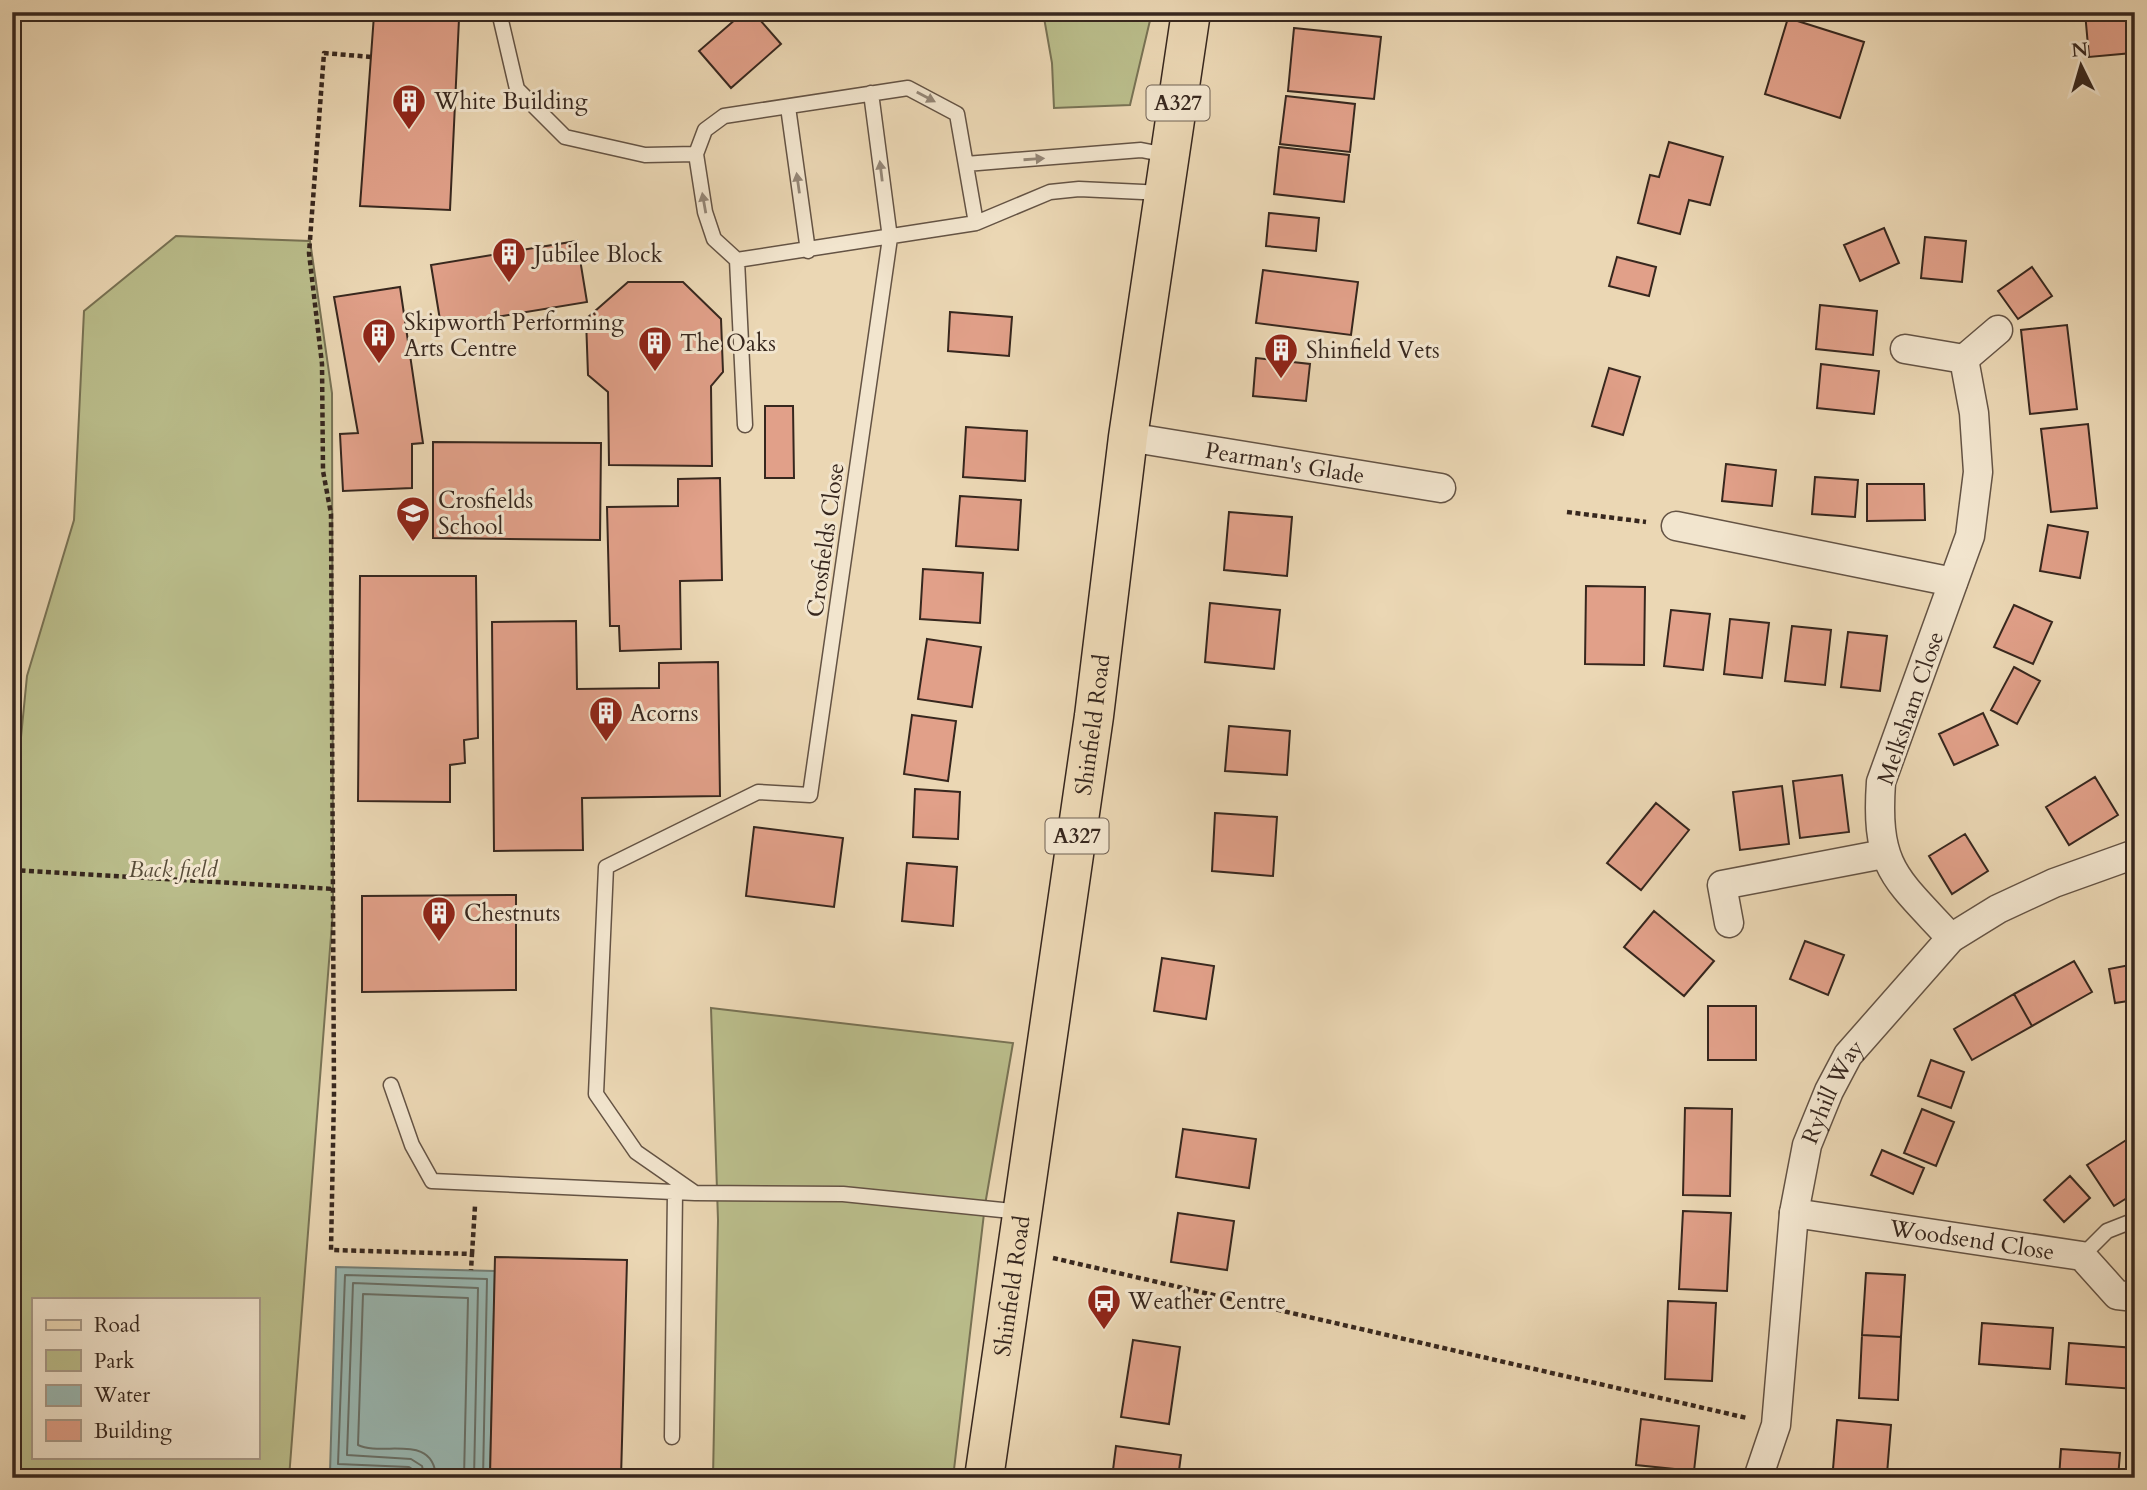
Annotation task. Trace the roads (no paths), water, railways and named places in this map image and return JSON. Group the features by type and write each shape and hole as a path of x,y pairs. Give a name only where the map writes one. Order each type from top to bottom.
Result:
{"main road":[{"name":"Shinfield Road","path":"984,1478 1094,716 1128,437 1191,12"}],"street":[{"path":"1905,349 1964,359 1998,330"},
{"name":"Melksham Close","path":"1951,938 1894,876 1884,854 1878,823 1881,782 1970,536 1978,472 1974,412 1964,359"},
{"name":"Pearman's Glade","path":"1128,437 1441,488"},
{"path":"1676,526 1953,582"},
{"path":"1729,923 1722,885 1884,854"},
{"name":"Ryhill Way","path":"1758,1478 1776,1425 1794,1213 1807,1146 1847,1055 1951,938 1998,909 2054,883 2135,854"},
{"name":"Woodsend Close","path":"1794,1213 2082,1256 2117,1295 2135,1297"}],"lane":[{"path":"499,12 517,89 565,137 645,155 696,154"},
{"path":"745,425 737,260 714,239 705,212 696,154 705,130 724,116 908,88 957,114 976,223"},
{"path":"871,93 890,238"},
{"path":"788,107 808,251"},
{"path":"966,164 1141,150 1171,155"},
{"path":"737,260 976,223 1050,192 1079,188 1165,194"},
{"name":"Crosfields Close","path":"695,1193 636,1152 596,1094 606,867 758,792 810,795 890,238"},
{"path":"391,1085 412,1145 432,1181 695,1193 843,1194 1023,1212"},
{"path":"672,1437 674,1192"},
{"path":"2082,1256 2108,1231 2135,1220"}],"water":[{"path":"336,1267 495,1271 490,1476 330,1473"}],"place":[{"name":"White Building","path":"409,131"},
{"name":"Jubilee Block","path":"509,284"},
{"name":"Skipworth Performing Arts Centre","path":"379,365"},
{"name":"The Oaks","path":"655,373"},
{"name":"Shinfield Vets","path":"1281,380"},
{"name":"Crosfields School","path":"413,543"},
{"name":"Acorns","path":"606,743"},
{"name":"Chestnuts","path":"439,943"},
{"name":"Weather Centre","path":"1104,1331"}],"park label":[{"name":"Back field","path":"173,869"}]}
